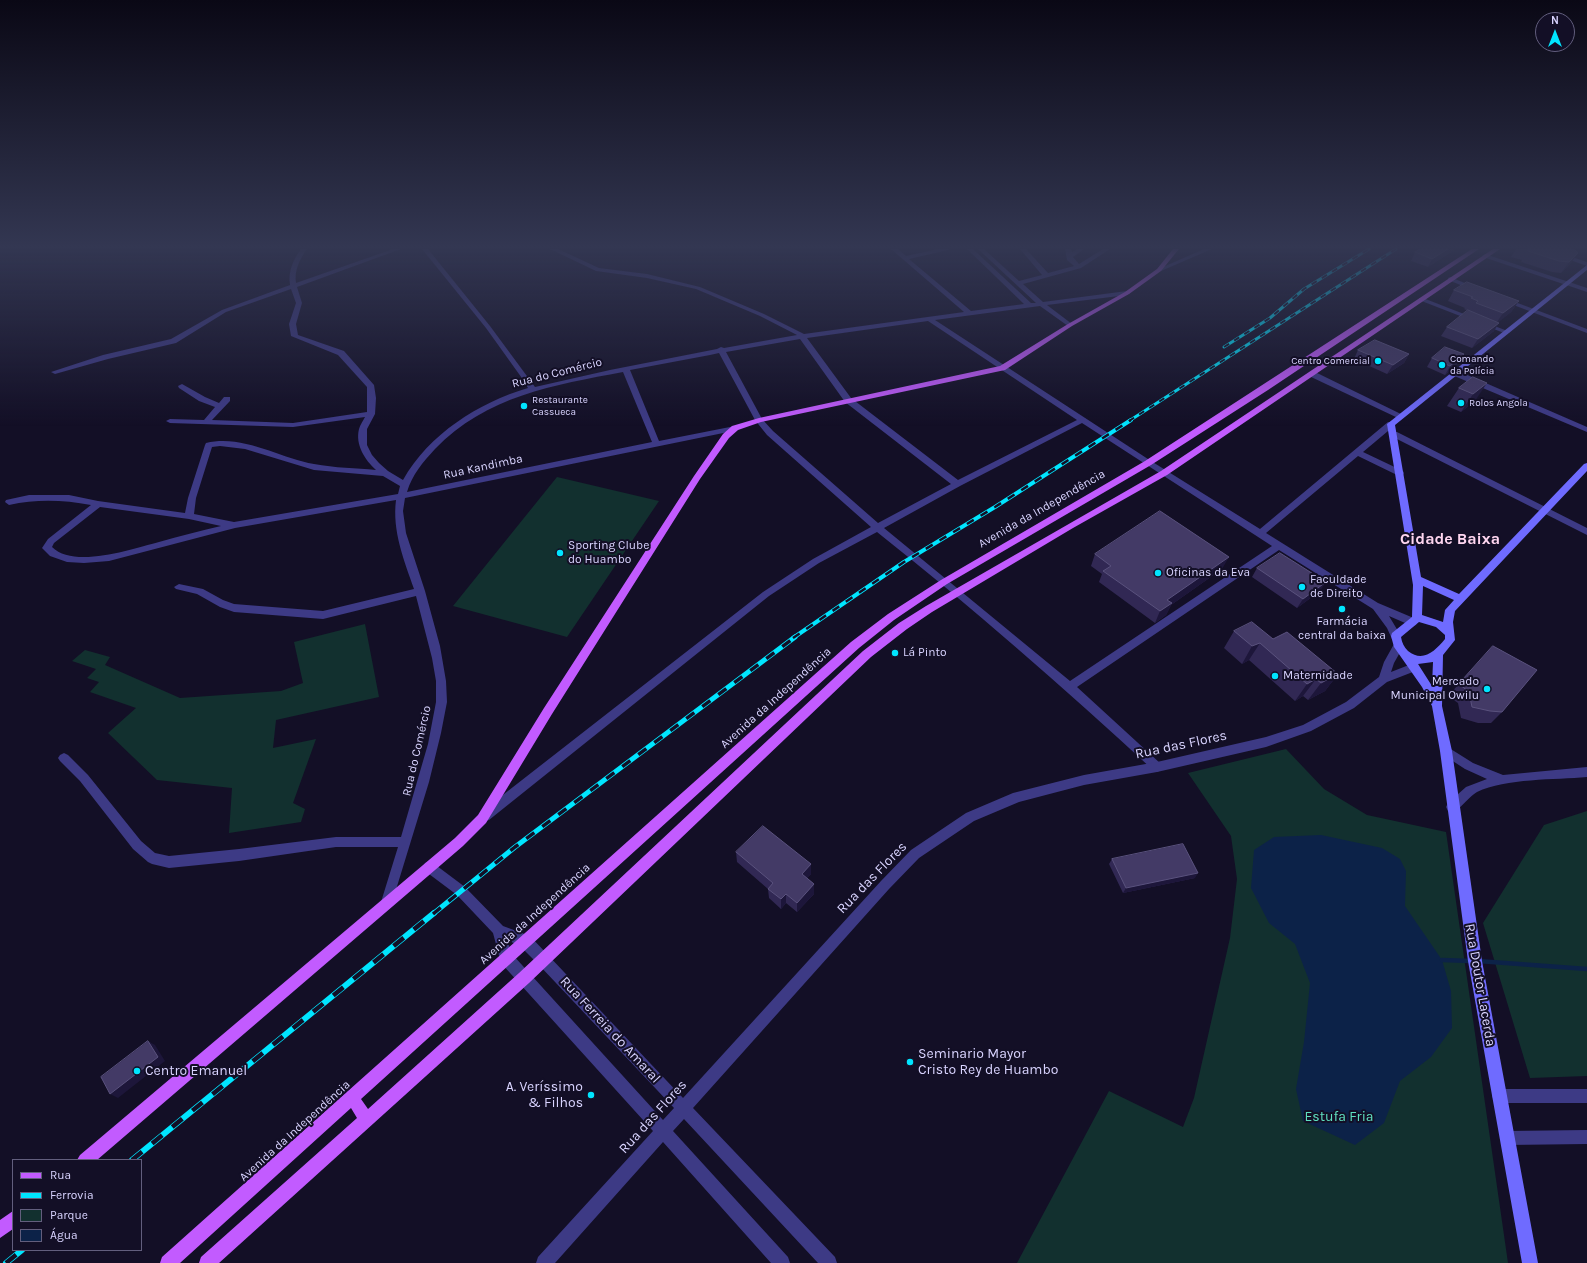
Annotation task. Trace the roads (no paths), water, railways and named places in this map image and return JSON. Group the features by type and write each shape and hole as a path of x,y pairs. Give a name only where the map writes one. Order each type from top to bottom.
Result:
{"main road":[{"path":"86,1159 459,842 482,819 697,478 726,436 736,428 759,420 1002,368 1070,325 1100,308"},
{"name":"Avenida da Independência","path":"168,1263 854,645 891,617 944,582 1148,463 1386,308"},
{"path":"207,1263 544,960 867,654 903,626 1070,526 1164,473 1236,426 1408,308"},
{"path":"1428,660 1420,660 1402,651 1396,643 1396,636 1415,620 1419,600 1394,434 1391,424 1536,308"},
{"path":"1352,331 1366,336"},
{"path":"1219,417 1236,426"},
{"path":"1414,667 1438,654 1450,640 1448,622 1450,610 1587,466"},
{"path":"1055,516 1070,526"},
{"path":"1417,579 1461,599"},
{"path":"1415,620 1440,624 1450,634"},
{"name":"Rua Doutor Lacerda","path":"1402,651 1426,684 1437,706"},
{"name":"Rua Doutor Lacerda","path":"1438,654 1437,706 1446,752 1452,807 1475,961 1530,1262"},
{"path":"352,1097 366,1120"},
{"path":"0,1230 12,1220"}],"street":[{"path":"55,372 106,357 173,341 224,311 232,308"},
{"path":"298,308 292,324 292,332 295,336 341,353 371,386 371,414 363,429 363,445 368,456 385,473 405,484"},
{"path":"473,308 528,381 532,389"},
{"path":"748,308 801,336 848,400 957,484"},
{"path":"963,308 969,313"},
{"name":"Rua do Comércio","path":"387,902 420,795 440,717 441,685 436,656 420,591 405,544 400,518 401,496 405,484 426,454 456,426 490,405 532,389 721,349 928,318 1013,308"},
{"path":"1046,308 1070,325"},
{"path":"1444,308 1506,332"},
{"path":"1528,308 1587,331"},
{"path":"928,318 1148,463 1375,606 1415,620"},
{"path":"721,349 759,420 770,433 877,528 914,556 1070,687 1157,767"},
{"path":"626,369 656,443"},
{"path":"1455,373 1587,430"},
{"path":"1312,374 1401,416"},
{"path":"182,386 202,399 219,406"},
{"path":"206,422 227,399"},
{"path":"170,421 293,425 371,414"},
{"path":"482,819 766,594 816,561 957,484 1083,420"},
{"path":"1261,533 1391,424"},
{"name":"Rua Kandimba","path":"98,504 51,541 47,548 53,554 67,559 84,560 109,558 235,525 401,496 656,443 736,428"},
{"path":"1394,434 1587,532"},
{"path":"190,516 192,498 209,445 215,443 243,447 314,467 385,473"},
{"path":"1356,452 1400,473"},
{"path":"9,502 29,498 69,498 98,504 190,516 235,525"},
{"path":"1070,687 1280,545"},
{"path":"179,587 197,590 224,606 234,608 323,615 420,591"},
{"path":"1375,606 1391,626 1396,636"},
{"path":"1383,679 1389,662 1402,651"},
{"name":"Rua das Flores","path":"544,1263 662,1131 915,854 970,817 1017,797 1084,780 1157,767 1266,742 1307,728 1350,705 1383,679 1414,667"},
{"path":"1446,752 1469,766 1503,780"},
{"path":"64,758 84,778 137,845 152,858 169,862 201,860 336,842 405,842"},
{"path":"1452,807 1472,789 1503,780 1587,772"},
{"name":"Rua Ferreia do Amaral","path":"429,867 461,891 498,930 524,941 544,960 829,1263"},
{"name":"Rua Ferreia do Amaral","path":"498,930 506,958 782,1263"},
{"path":"1499,1096 1587,1096"},
{"path":"1507,1138 1587,1137"}],"water":[{"path":"1321,835 1382,848 1400,859 1406,871 1405,906 1442,960 1451,991 1452,1028 1431,1057 1400,1081 1384,1123 1355,1145 1303,1121 1296,1089 1304,1042 1310,983 1295,944 1269,923 1251,888 1254,850 1274,837"}],"waterway":[{"path":"1442,960 1471,961"},
{"path":"1478,961 1587,969"}],"railway":[{"path":"1224,347 1270,318 1282,308"},
{"path":"1129,421 1305,308"},
{"path":"793,638 904,562 995,507 1131,420"},
{"path":"433,914 515,847 795,637"},
{"path":"133,1159 434,913"},
{"path":"6,1263 21,1251"}],"place":[{"name":"Centro Comercial","path":"1378,361"},
{"name":"Comando da Polícia","path":"1442,365"},
{"name":"Rolos Angola","path":"1461,403"},
{"name":"Restaurante Cassueca","path":"524,406"},
{"name":"Sporting Clube do Huambo","path":"560,553"},
{"name":"Oficinas da Eva","path":"1158,573"},
{"name":"Faculdade de Direito","path":"1302,587"},
{"name":"Farmácia central da baixa","path":"1342,609"},
{"name":"Lá Pinto","path":"895,653"},
{"name":"Maternidade","path":"1275,676"},
{"name":"Mercado Municipal Owilu","path":"1487,689"},
{"name":"Seminario Mayor Cristo Rey de Huambo","path":"910,1062"},
{"name":"Centro Emanuel","path":"137,1071"},
{"name":"A. Veríssimo & Filhos","path":"591,1095"}],"district":[{"name":"Cidade Baixa","path":"1450,539"}],"park label":[{"name":"Estufa Fria","path":"1339,1117"}]}
